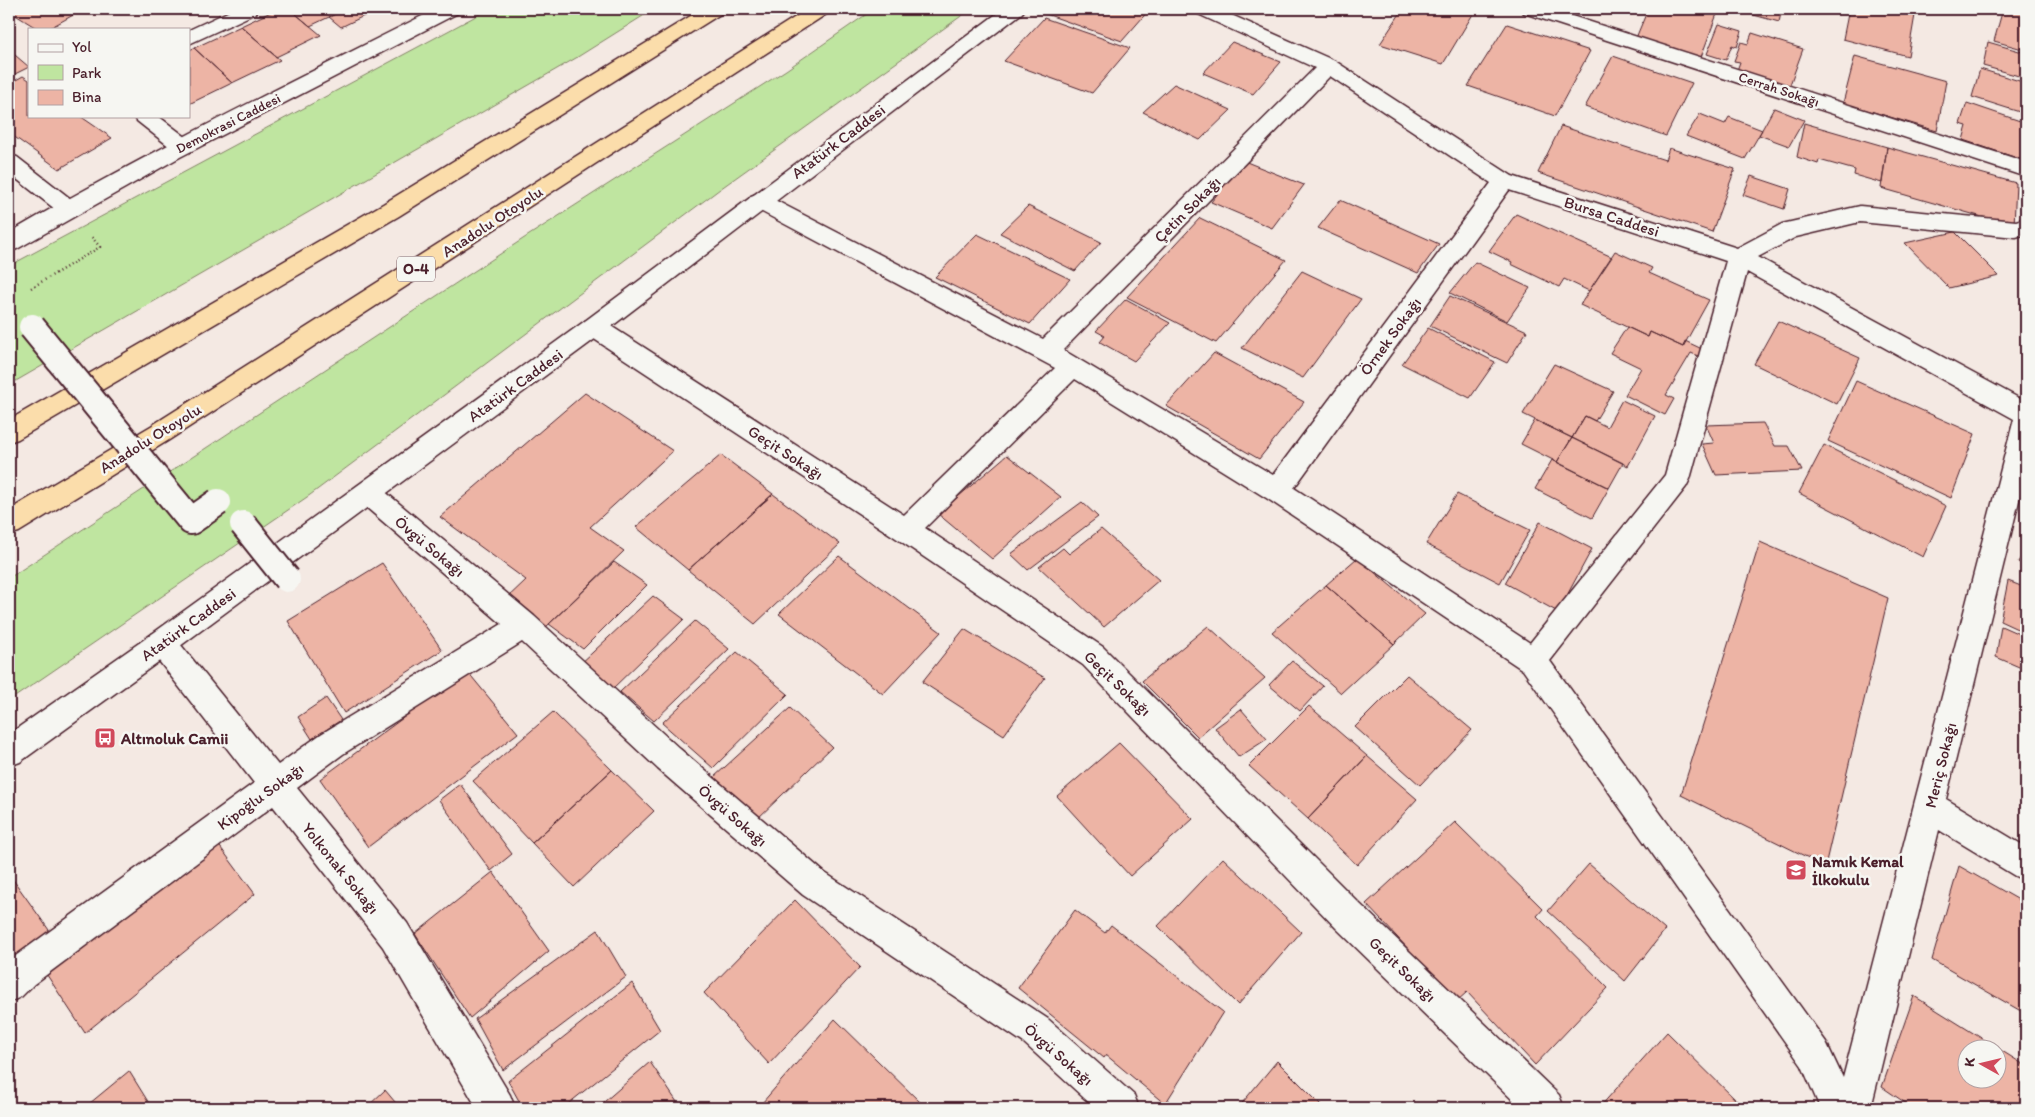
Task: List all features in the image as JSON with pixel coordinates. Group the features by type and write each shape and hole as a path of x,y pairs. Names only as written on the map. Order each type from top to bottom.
{"highway":[{"path":"9,432 391,210 715,9"},
{"name":"Anadolu Otoyolu","path":"9,524 176,423 821,9"}],"street":[{"path":"201,9 220,22"},
{"path":"190,37 249,9"},
{"name":"Demokrasi Caddesi","path":"9,243 68,208 184,146 451,9"},
{"name":"Atatürk Caddesi","path":"9,752 162,643 594,327 1015,9"},
{"name":"Bursa Caddesi","path":"1203,9 1328,66 1504,181 1739,258 2026,414"},
{"name":"Cerrah Sokağı","path":"1531,9 2026,170"},
{"name":"Çetin Sokağı","path":"1046,352 1328,66"},
{"path":"147,118 184,146"},
{"path":"9,162 68,208"},
{"name":"Örnek Sokağı","path":"1277,491 1504,181"},
{"path":"759,201 1073,366 1277,491 1533,661 1814,1054 1838,1108"},
{"path":"1533,661 1677,478 1739,258 1790,230 1860,214 2016,228 2026,226"},
{"path":"32,327 191,520 218,502"},
{"name":"Geçit Sokağı","path":"594,327 906,530 1093,656 1348,916 1546,1108"},
{"path":"906,530 1073,366"},
{"name":"Meriç Sokağı","path":"1853,1108 2026,421"},
{"name":"Övgü Sokağı","path":"368,493 524,625 669,759 814,884 1036,1031 1121,1108"},
{"path":"243,524 287,579"},
{"name":"Kipoğlu Sokağı","path":"9,985 22,972 273,785 332,744 524,625"},
{"name":"Yolkonak Sokağı","path":"162,643 273,785 395,935 497,1108"},
{"path":"1930,806 2026,865"}],"path":[{"path":"25,292 100,248"}],"green space":[{"path":"489,9 654,9 576,58 9,385 9,266"},
{"path":"874,9 971,9 720,189 310,495 9,701 9,578 526,237 786,70"}],"building":[{"path":"9,9 84,9 50,28 36,28 9,11"},
{"path":"277,9 290,9 321,35 276,57 241,26"},
{"path":"290,9 346,9 310,26"},
{"path":"346,9 362,9 368,14 341,27 329,17"},
{"path":"1051,9 1150,9 1122,41 1046,14"},
{"path":"1403,9 1476,9 1443,64 1380,44"},
{"path":"1552,9 1579,9 1575,16"},
{"path":"1648,9 1699,9 1717,14 1701,57 1636,38"},
{"path":"1732,9 1782,9 1779,22"},
{"path":"1849,9 1916,9 1908,56 1843,39"},
{"path":"2003,9 2026,12 2026,50 1994,41"},
{"path":"1044,18 1130,48 1092,93 1004,61"},
{"path":"1507,24 1590,51 1555,116 1468,86"},
{"path":"1719,24 1742,31 1737,47 1732,45 1726,60 1707,54"},
{"path":"241,26 280,60 232,83 194,48"},
{"path":"1752,33 1803,49 1788,90 1736,73 1740,62 1734,61 1741,42 1748,44"},
{"path":"1232,42 1281,62 1253,94 1203,73"},
{"path":"1988,42 2026,53 2026,78 1983,66"},
{"path":"194,48 232,83 190,104 190,50"},
{"path":"9,50 28,68 9,77"},
{"path":"1613,56 1692,83 1666,136 1585,107"},
{"path":"1855,56 1946,81 1937,131 1843,103"},
{"path":"1980,69 2026,83 2026,114 1972,97"},
{"path":"23,76 28,79 28,118 83,118 112,138 59,169 9,133 9,84"},
{"path":"1174,84 1231,110 1200,140 1143,112"},
{"path":"1967,103 2026,123 2026,149 2023,160 1963,140 1967,126 1960,124"},
{"path":"1774,108 1804,120 1789,146 1759,135"},
{"path":"1700,114 1725,124 1729,117 1762,130 1745,159 1686,136"},
{"path":"1804,123 1887,147 1882,183 1854,175 1855,170 1819,160 1818,164 1797,157"},
{"path":"1561,126 1665,160 1669,148 1735,169 1712,232 1538,173"},
{"path":"1887,147 2016,183 2014,226 1881,188"},
{"path":"1244,161 1304,185 1272,228 1211,202"},
{"path":"1751,176 1790,189 1784,209 1743,195"},
{"path":"1340,200 1439,244 1418,273 1318,228"},
{"path":"1028,206 1101,242 1075,271 1000,233"},
{"path":"1516,214 1612,257 1589,291 1564,279 1559,287 1489,251"},
{"path":"1200,218 1286,260 1216,343 1127,297"},
{"path":"1955,232 1999,276 1949,288 1905,243"},
{"path":"977,234 1070,279 1030,324 935,277"},
{"path":"1615,251 1652,268 1649,273 1709,300 1683,347 1650,332 1648,337 1580,305"},
{"path":"1475,262 1530,288 1507,321 1450,293"},
{"path":"1302,271 1361,299 1303,378 1242,348"},
{"path":"1450,296 1527,331 1507,363 1430,326"},
{"path":"1126,299 1170,323 1134,361 1100,342 1105,336 1096,331"},
{"path":"1778,321 1860,358 1837,404 1754,364"},
{"path":"1627,327 1648,337 1650,332 1683,347 1685,341 1702,349 1698,356 1691,353 1666,395 1674,399 1665,415 1625,395 1641,368 1610,353"},
{"path":"1428,328 1495,362 1470,398 1402,364"},
{"path":"1214,353 1304,402 1259,459 1166,406"},
{"path":"1554,364 1613,391 1595,421 1585,416 1572,438 1523,414"},
{"path":"1856,381 1975,434 1951,498 1828,441"},
{"path":"585,393 673,451 590,527 624,551 543,630 505,600 526,580 440,517"},
{"path":"1622,400 1655,416 1628,466 1572,438 1585,416 1607,427"},
{"path":"1535,420 1572,438 1557,462 1521,444"},
{"path":"1763,423 1775,446 1789,446 1802,471 1716,475 1702,444 1714,443 1706,425"},
{"path":"1572,438 1623,463 1609,488 1557,462"},
{"path":"1824,445 1946,506 1923,557 1799,493"},
{"path":"721,455 773,494 688,570 636,527"},
{"path":"1007,455 1061,497 992,559 938,514"},
{"path":"1552,460 1609,488 1592,518 1535,489"},
{"path":"773,494 840,544 755,624 688,570"},
{"path":"1457,494 1530,530 1500,583 1426,544"},
{"path":"1082,502 1098,517 1028,570 1011,554"},
{"path":"1540,522 1592,549 1558,612 1505,583"},
{"path":"1101,529 1159,580 1104,627 1039,567 1063,548 1069,554"},
{"path":"1760,542 1888,598 1825,866 1681,795"},
{"path":"2026,549 2026,567 2018,562"},
{"path":"839,556 941,632 883,694 779,614"},
{"path":"1357,558 1425,614 1394,644 1326,585"},
{"path":"614,562 647,585 583,649 549,624"},
{"path":"382,563 442,650 344,713 288,621"},
{"path":"2008,581 2026,588 2026,633 2000,621"},
{"path":"1326,585 1394,644 1341,693 1272,632"},
{"path":"653,596 684,619 609,692 578,666"},
{"path":"695,621 729,649 654,721 620,692"},
{"path":"1208,626 1265,678 1198,737 1142,681"},
{"path":"2001,626 2026,637 2026,670 1996,657"},
{"path":"964,629 1045,678 1004,735 922,682"},
{"path":"737,652 788,694 713,768 662,723"},
{"path":"1292,661 1323,686 1300,711 1269,685"},
{"path":"467,671 518,733 368,847 320,779"},
{"path":"1407,675 1472,730 1420,785 1355,727"},
{"path":"326,698 341,720 312,739 298,717"},
{"path":"1309,706 1367,756 1308,819 1249,766"},
{"path":"790,708 832,747 756,820 714,777"},
{"path":"1241,709 1267,739 1239,757 1215,728"},
{"path":"553,712 612,770 532,843 473,781"},
{"path":"1119,743 1193,819 1130,876 1057,796"},
{"path":"1367,756 1417,799 1357,865 1308,819"},
{"path":"612,770 654,811 574,887 532,843"},
{"path":"460,784 512,854 491,871 439,800"},
{"path":"1455,822 1543,909 1537,916 1608,988 1535,1065 1467,992 1457,1001 1366,904"},
{"path":"212,836 255,894 85,1033 43,969"},
{"path":"1223,858 1301,932 1238,1005 1158,926"},
{"path":"1589,864 1665,930 1625,981 1548,911"},
{"path":"1959,866 2026,904 2026,1014 1932,960"},
{"path":"493,872 549,951 470,1018 415,934"},
{"path":"9,874 54,937 9,973"},
{"path":"795,900 860,967 769,1064 704,993"},
{"path":"1075,910 1105,933 1111,925 1223,1012 1165,1104 1106,1055 1104,1058 1018,988"},
{"path":"598,930 626,977 503,1070 475,1019"},
{"path":"632,983 660,1030 563,1108 523,1108 508,1081"},
{"path":"1914,996 1984,1040 1958,1040 1958,1090 2008,1090 2008,1055 2026,1066 2026,1108 1913,1108 1882,1087"},
{"path":"835,1019 921,1103 917,1108 767,1108 762,1103"},
{"path":"1667,1032 1744,1108 1599,1108"},
{"path":"1277,1061 1324,1108 1238,1108"},
{"path":"650,1062 681,1108 597,1108"},
{"path":"129,1071 152,1108 84,1108"},
{"path":"385,1090 400,1108 366,1108"}],"place":[{"name":"Altınoluk Camii","path":"105,738"},
{"name":"Namık Kemal İlkokulu","path":"1796,870"}]}
